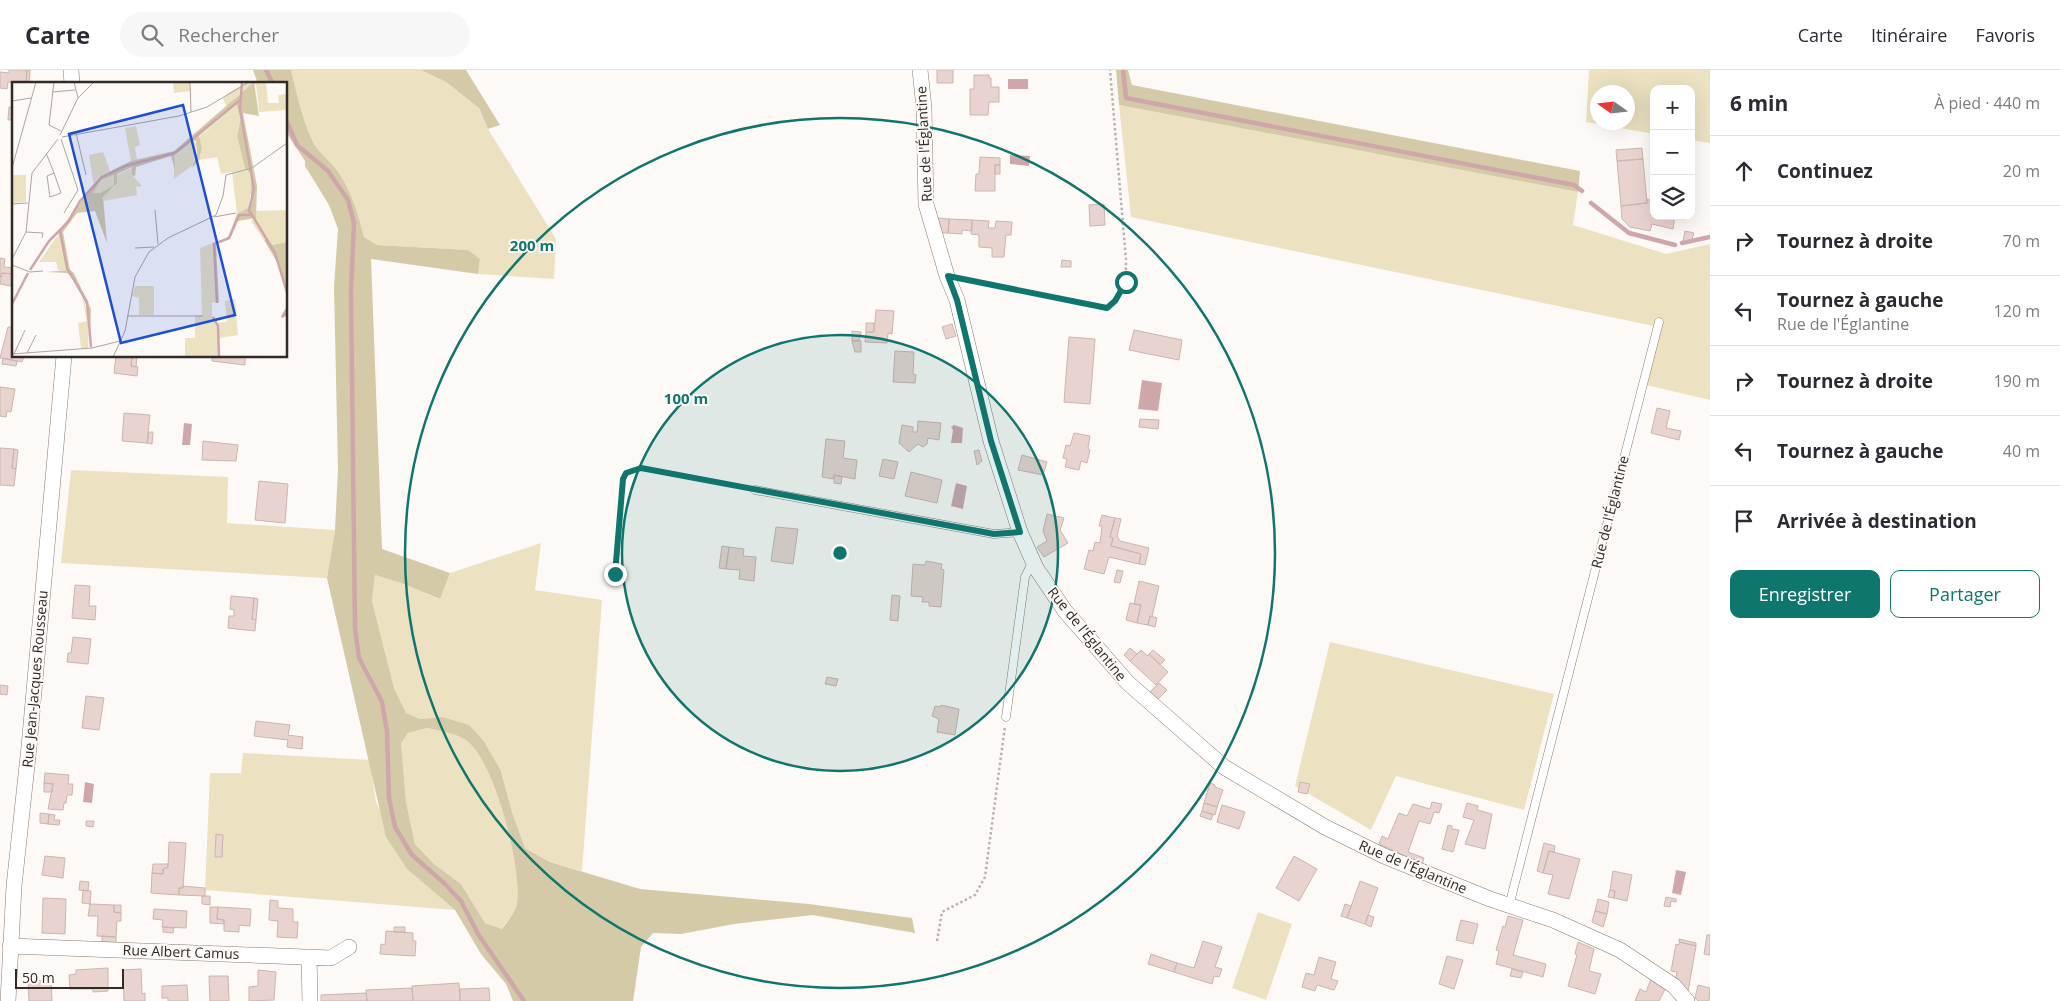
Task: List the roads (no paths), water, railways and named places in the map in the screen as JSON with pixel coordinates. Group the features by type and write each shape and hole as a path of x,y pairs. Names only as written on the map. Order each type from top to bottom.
{"street":[{"name":"Rue de l'Églantine","path":"920,70 924,108 926,204 957,300 991,441 1020,532 1033,562 1065,611 1128,684 1224,768 1325,827 1384,856 1509,906 1553,920 1620,950 1674,986 1687,1001"},
{"name":"Rue Jean-Jacques Rousseau","path":"8,1001 10,946 64,358"},
{"name":"Rue Albert Camus","path":"10,946 331,958 349,948"},
{"path":"309,957 310,1001"}],"lane":[{"name":"Rue de l'Églantine","path":"1509,906 1659,322"},
{"path":"755,490 994,534 1020,532"},
{"path":"1006,717 1025,577 1033,562"}],"waterway":[{"path":"266,70 272,82"},
{"path":"1123,70 1126,98 1574,185 1582,191"},
{"path":"288,125 297,145 328,171 348,200 354,223 351,291 355,629 359,658 382,702 387,732 389,798 395,827 412,855 461,901 478,934 524,1001"},
{"path":"1591,203 1629,233 1675,245"},
{"path":"1682,243 1710,237"}]}
